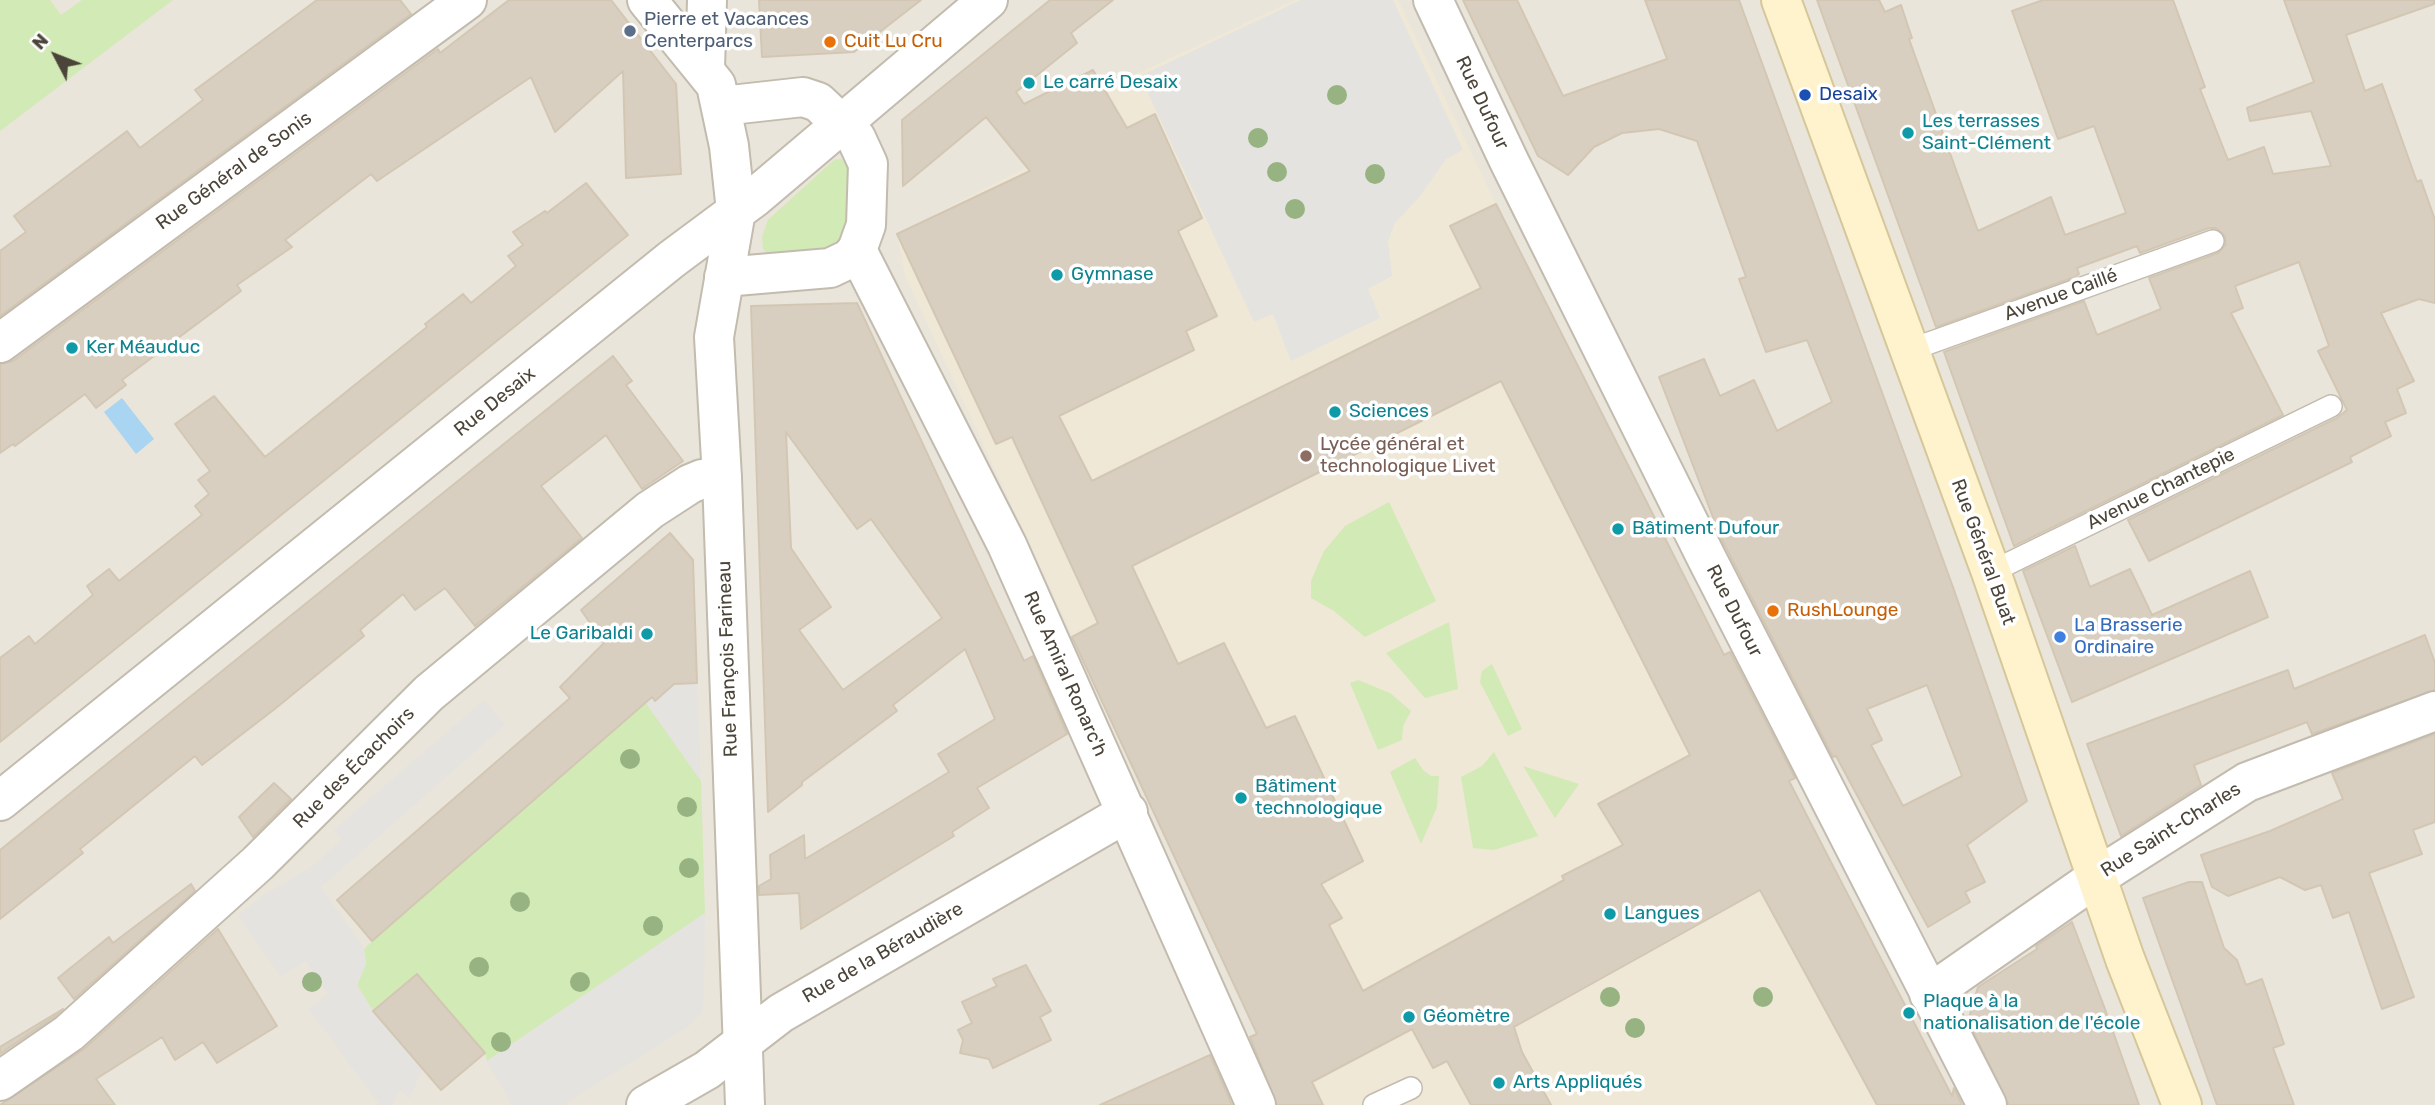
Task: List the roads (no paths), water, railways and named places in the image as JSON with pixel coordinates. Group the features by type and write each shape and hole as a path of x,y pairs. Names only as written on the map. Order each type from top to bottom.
{"main road":[{"name":"Rue Général Buat","path":"1782,0 1991,572 2097,877 2182,1105"}],"street":[{"name":"Rue Général de Sonis","path":"0,343 467,0"},
{"path":"705,69 707,0"},
{"name":"Rue Desaix","path":"0,801 672,259 736,211 988,0"},
{"name":"Rue Dufour","path":"1433,0 1509,162 1694,532 1987,1105"},
{"path":"658,15 705,69"},
{"name":"Rue François Farineau","path":"705,69 716,85 722,106 736,211 714,337 722,478 745,1105"},
{"path":"722,106 803,97 825,106 856,138 868,164 866,225 857,250 849,259 830,268 724,277"},
{"name":"Rue Amiral Ronarc'h","path":"857,250 1007,545 1256,1105"},
{"name":"Rue des Écachoirs","path":"0,1081 69,1033 258,863 448,678 650,510 702,479 722,478"},
{"name":"Rue Saint-Charles","path":"1929,993 2097,877 2246,782 2435,711"},
{"name":"Rue de la Béraudière","path":"646,1105 706,1070 781,1013 1128,812"}],"lane":[{"name":"Avenue Caillé","path":"1910,349 2213,241"},
{"name":"Avenue Chantepie","path":"1991,572 2331,406"},
{"path":"1374,1105 1411,1088"}],"water":[{"path":"122,398 154,439 136,454 104,412"}],"place":[{"name":"Pierre et Vacances Centerparcs","path":"630,31"},
{"name":"Cuit Lu Cru","path":"830,42"},
{"name":"Le carré Desaix","path":"1029,83"},
{"name":"Desaix","path":"1805,95"},
{"name":"Les terrasses Saint-Clément","path":"1908,133"},
{"name":"Gymnase","path":"1057,275"},
{"name":"Ker Méauduc","path":"72,348"},
{"name":"Sciences","path":"1335,412"},
{"name":"Lycée général et technologique Livet","path":"1306,456"},
{"name":"Bâtiment Dufour","path":"1618,529"},
{"name":"RushLounge","path":"1773,611"},
{"name":"Le Garibaldi","path":"647,634"},
{"name":"La Brasserie Ordinaire","path":"2060,637"},
{"name":"Bâtiment technologique","path":"1241,798"},
{"name":"Langues","path":"1610,914"},
{"name":"Plaque à la nationalisation de l'école","path":"1909,1013"},
{"name":"Géomètre","path":"1409,1017"},
{"name":"Arts Appliqués","path":"1499,1083"}]}
